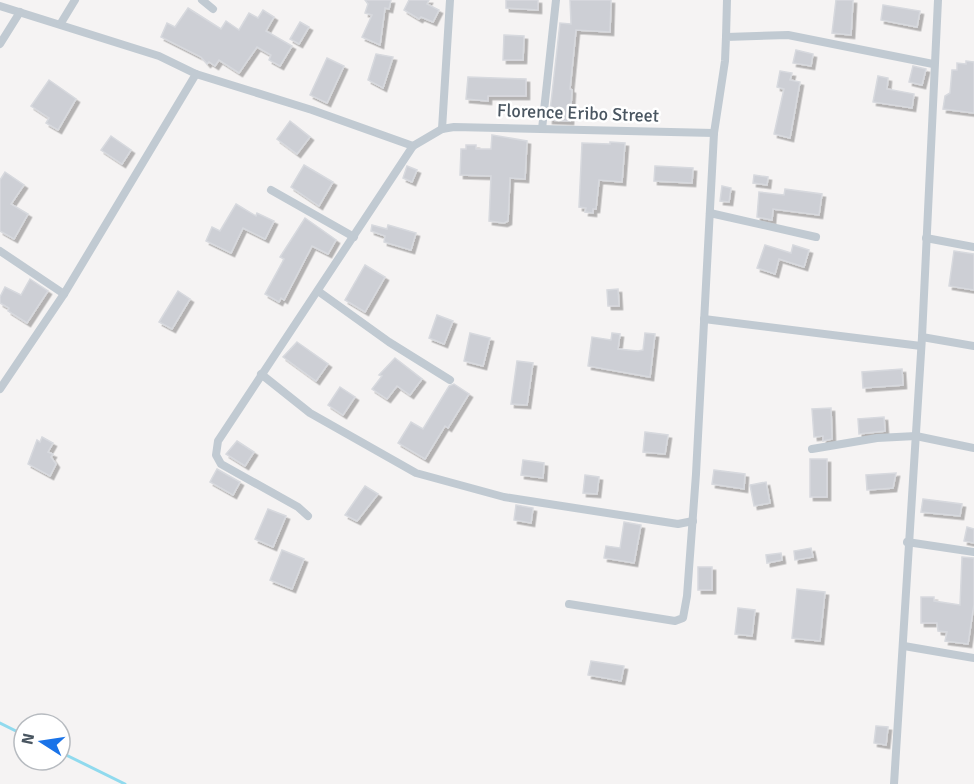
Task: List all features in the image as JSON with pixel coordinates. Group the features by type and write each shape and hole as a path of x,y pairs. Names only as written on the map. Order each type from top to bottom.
{"street":[{"path":"61,23 75,0"},
{"path":"202,0 213,9"},
{"path":"308,516 298,507 221,464 216,455 218,441 413,146 442,129 450,0"},
{"path":"542,129 556,0"},
{"path":"569,604 675,621 682,618 687,596 693,521 714,133 725,61 727,0"},
{"path":"894,784 904,646 907,542 916,436 938,0"},
{"path":"0,6 61,23 159,56 196,74 312,110 413,146"},
{"path":"0,44 20,12"},
{"path":"726,37 788,35 933,64"},
{"path":"0,389 64,294 196,74"},
{"name":"Florence Eribo Street","path":"442,129 454,127 714,133"},
{"path":"271,190 354,237"},
{"path":"710,213 816,237"},
{"path":"926,238 974,247"},
{"path":"0,250 64,294"},
{"path":"318,291 389,342 450,380"},
{"path":"704,319 974,346"},
{"path":"261,374 310,413 416,473 504,497 678,524 693,521"},
{"path":"812,449 877,438 916,436 974,448"},
{"path":"907,542 974,552"},
{"path":"904,646 974,658"}],"building":[{"path":"365,0 391,0 389,9 385,8 380,45 362,37 372,15 365,13 368,4"},
{"path":"409,0 429,0 427,4 439,10 433,22 421,17 419,19 404,10"},
{"path":"506,0 538,0 538,10 506,8"},
{"path":"570,0 611,0 610,32 576,30 570,89 572,90 570,121 549,120 560,23 571,24"},
{"path":"836,0 853,0 851,35 832,33"},
{"path":"883,5 920,11 917,27 881,20"},
{"path":"188,8 221,29 226,21 239,30 249,13 258,18 263,10 274,17 266,31 292,46 280,66 269,60 271,55 257,47 239,73 219,60 215,66 209,62 207,64 201,57 161,37 167,23 175,27"},
{"path":"300,22 309,27 299,44 290,39"},
{"path":"504,35 524,36 523,60 503,60"},
{"path":"796,50 813,54 811,66 793,63"},
{"path":"376,54 393,57 383,88 368,80"},
{"path":"327,58 344,66 327,103 310,95"},
{"path":"966,61 974,62 974,113 943,109 945,96 950,93 952,70 957,70 957,63 966,64"},
{"path":"913,66 926,69 922,85 909,82"},
{"path":"780,71 792,73 790,80 800,82 790,138 774,134 784,89 777,87"},
{"path":"878,76 888,78 887,89 914,94 912,108 873,102"},
{"path":"468,77 526,79 526,96 488,96 488,101 466,99"},
{"path":"49,80 76,99 58,130 46,123 49,118 31,106"},
{"path":"290,121 310,137 297,154 277,139"},
{"path":"492,135 527,141 525,179 510,178 508,221 504,223 489,221 491,176 460,175 461,149 466,149 466,145 476,145 476,149 491,149"},
{"path":"111,136 131,150 122,164 101,150"},
{"path":"610,142 625,143 622,182 599,180 596,209 593,209 593,213 585,212 586,208 579,207 582,143 610,144"},
{"path":"304,165 333,182 319,206 291,187"},
{"path":"407,166 417,170 412,182 403,178"},
{"path":"655,166 693,168 692,183 654,181"},
{"path":"5,172 24,185 11,204 28,214 14,239 0,231 0,180"},
{"path":"754,175 768,177 767,185 753,183"},
{"path":"722,186 731,188 729,202 720,201"},
{"path":"785,189 822,194 819,215 773,209 772,220 757,217 759,192 784,195"},
{"path":"236,204 256,216 257,213 274,221 265,239 243,228 231,253 206,241 212,227 220,231"},
{"path":"305,218 336,240 328,254 312,246 284,300 281,298 279,302 265,294 284,259 280,257"},
{"path":"372,225 387,229 388,225 416,233 411,250 384,242 385,236 371,231"},
{"path":"765,245 791,253 793,245 809,250 804,267 779,259 775,274 757,268"},
{"path":"954,251 974,254 974,290 949,286"},
{"path":"365,265 385,277 365,312 345,300"},
{"path":"30,279 48,291 27,323 8,311 9,308 0,303 0,297 5,287 21,295"},
{"path":"618,289 619,306 608,306 607,290"},
{"path":"178,291 190,299 172,329 159,322"},
{"path":"437,315 453,321 444,344 429,338"},
{"path":"470,333 490,338 483,366 464,361"},
{"path":"612,333 620,334 618,349 638,351 643,350 645,333 655,334 650,377 588,366 592,337 611,340"},
{"path":"297,342 328,364 316,381 283,357"},
{"path":"395,358 422,379 410,395 397,386 387,399 372,389 382,376 379,375"},
{"path":"517,361 533,363 527,405 511,404"},
{"path":"902,369 903,385 863,388 862,372"},
{"path":"454,384 469,394 448,428 445,426 425,459 398,443 411,422 423,429 449,386"},
{"path":"340,387 355,397 343,415 328,405"},
{"path":"831,408 832,439 823,441 823,436 814,437 812,409"},
{"path":"884,417 885,431 859,434 858,419"},
{"path":"645,432 668,435 665,454 643,452"},
{"path":"42,437 53,443 48,452 53,454 51,457 56,464 50,476 28,464 37,440 40,442"},
{"path":"237,441 254,452 245,466 226,454"},
{"path":"810,459 827,459 827,497 810,497"},
{"path":"523,460 544,463 543,478 521,475"},
{"path":"217,469 240,482 233,495 210,482"},
{"path":"714,470 745,474 744,489 712,484"},
{"path":"896,473 893,488 867,490 866,475"},
{"path":"585,475 599,477 597,494 583,493"},
{"path":"766,482 770,503 754,506 750,485"},
{"path":"365,486 378,494 357,521 345,515"},
{"path":"923,499 962,504 960,516 921,512"},
{"path":"516,505 533,508 531,523 514,520"},
{"path":"268,509 286,516 273,547 255,539"},
{"path":"624,522 641,525 634,563 604,558 606,546 620,548"},
{"path":"967,527 974,529 974,543 964,541"},
{"path":"811,548 813,557 795,560 794,551"},
{"path":"282,550 304,559 292,589 270,580"},
{"path":"781,553 782,560 767,563 766,555"},
{"path":"962,557 974,558 974,604 968,644 945,641 947,632 938,631 937,623 921,623 921,597 934,597 934,601 960,605"},
{"path":"698,567 712,567 712,590 698,590"},
{"path":"797,589 825,592 820,641 792,638"},
{"path":"738,608 755,610 752,636 735,634"},
{"path":"591,661 624,666 621,681 588,675"},
{"path":"876,726 888,727 886,745 874,743"}],"waterway":[{"path":"0,723 12,729"},
{"path":"72,758 125,784"}]}
